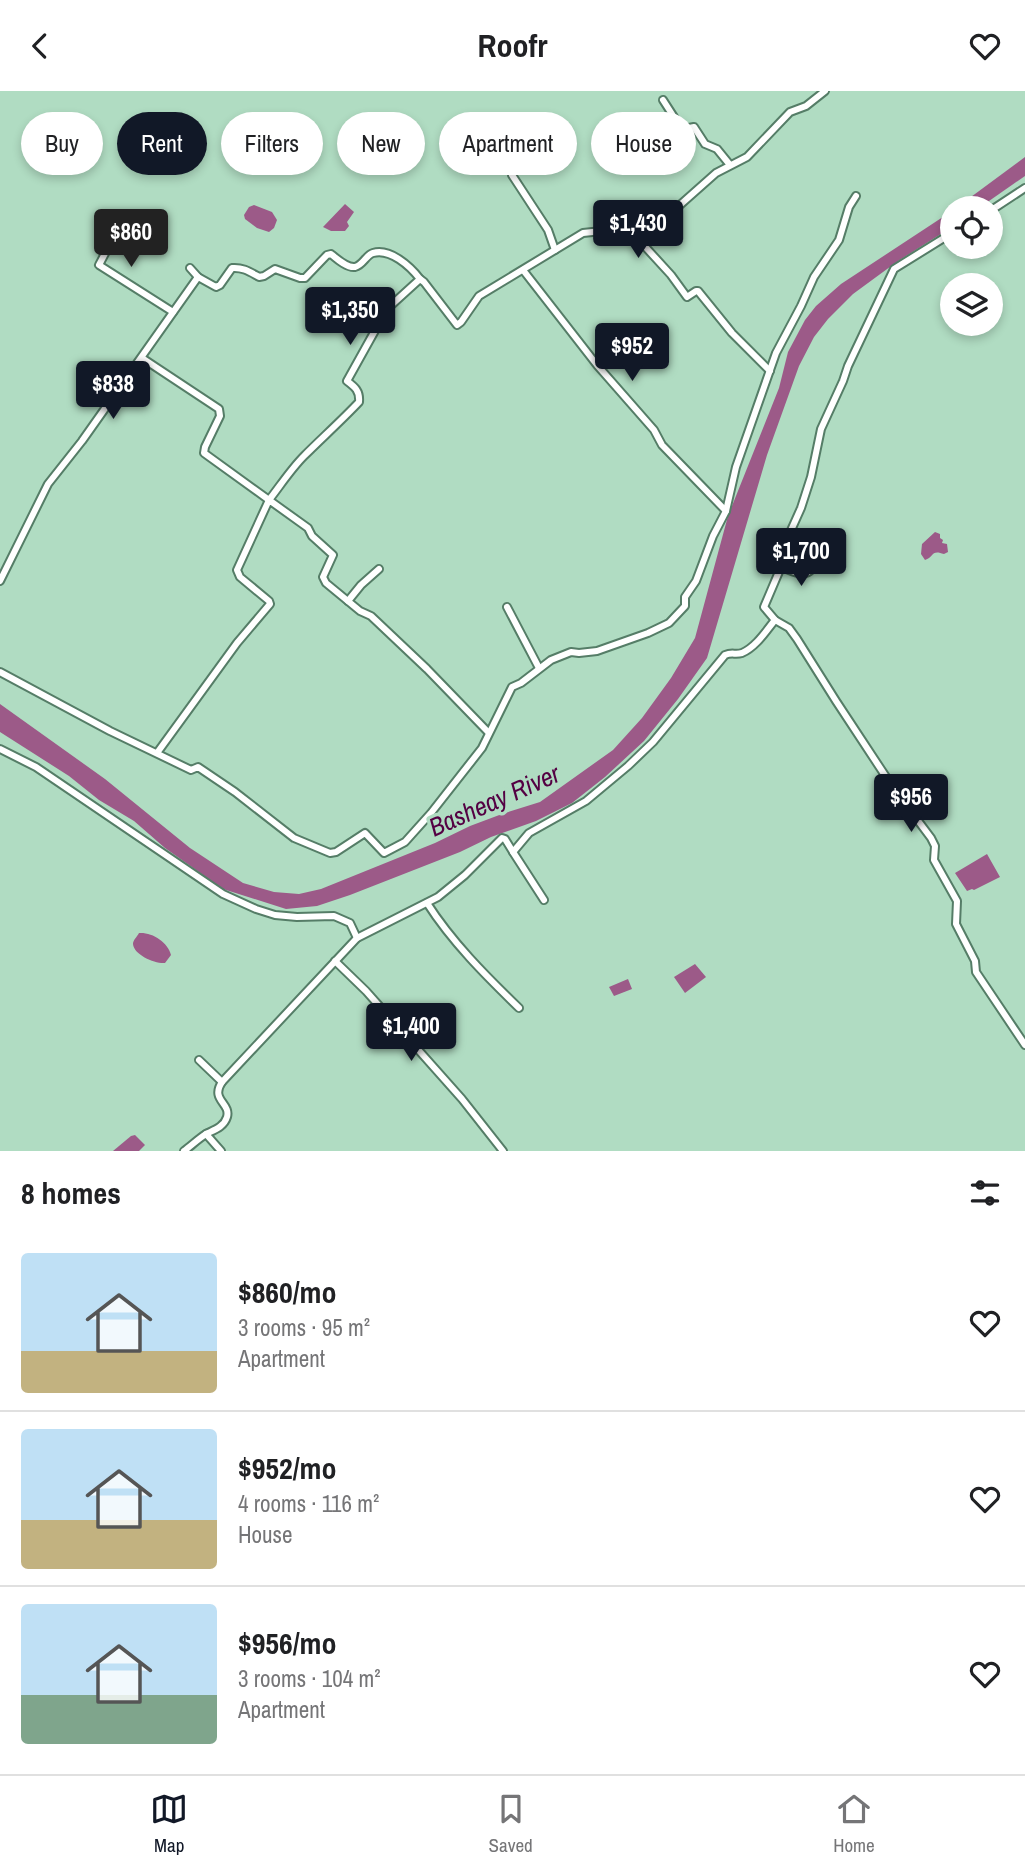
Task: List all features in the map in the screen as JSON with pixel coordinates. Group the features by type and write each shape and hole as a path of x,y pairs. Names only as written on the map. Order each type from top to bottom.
{"street":[{"path":"639,240 716,173 747,157 790,112 811,103 825,91"},
{"path":"663,100 682,129 694,127 705,144 717,149 730,165"},
{"path":"512,175 548,230 555,250"},
{"path":"1003,202 1025,188"},
{"path":"0,672 110,731 191,770 198,767 294,838 330,853 336,852 365,833 384,853 405,842 482,748 512,687 551,660 571,652 597,651 648,633 669,623 685,606 685,597 696,581 713,535 726,511 736,467 776,353 802,306 814,277 839,240 849,207 856,196"},
{"path":"124,217 99,265 173,312"},
{"path":"190,268 198,277 216,287 232,268 243,268 259,277 275,269 305,278 327,255 331,254 355,267 371,253 383,252 413,269 457,325 480,296 583,233 602,231 639,240 687,297 698,291 732,333 770,371"},
{"path":"940,240 894,269 821,429 811,477 784,546 781,567 764,607 775,620 789,628 797,639 892,786 931,838 935,846 933,860 957,901 956,924 975,961 976,972 1025,1045"},
{"path":"523,270 590,356 654,430 662,445 726,511"},
{"path":"0,581 48,484 82,441 198,277"},
{"path":"157,753 237,643 270,604 240,577 237,570 269,500 303,457 359,401 360,394 347,381 387,309 419,279"},
{"path":"142,358 219,409 220,417 204,453 308,528 312,536 333,555 323,579 360,611 375,620 488,732"},
{"path":"781,567 804,575 812,569"},
{"path":"348,601 379,569"},
{"path":"507,607 539,668"},
{"path":"513,852 529,833 586,801 628,766 653,742 725,655 731,652 741,653 752,647 775,620"},
{"path":"0,749 36,767 223,894 275,915 334,916 350,923 357,939"},
{"path":"184,1151 206,1134 216,1130 227,1118 228,1113 217,1094 222,1082 357,939 438,897 465,875 502,838 544,900"},
{"path":"427,903 442,926 481,971 519,1009"},
{"path":"335,961 366,991 462,1099 503,1151"},
{"path":"199,1060 222,1082"},
{"path":"206,1134 221,1151"}],"shaded area":[{"path":"1025,157 1025,176 996,196 972,196"},
{"path":"345,204 354,212 345,231 331,231 323,227"},
{"path":"254,205 272,212 277,220 269,232 257,228 245,219 244,215 249,207"},
{"path":"940,219 940,235 853,294 814,337 799,366 767,455 707,658 644,741 572,803 536,821 350,895 317,906 286,909 223,889 165,848 134,821 0,732 0,704 105,779 190,848 243,883 274,892 299,894 321,889 470,826 540,802 613,750 642,718 695,638 728,516 779,388 788,352 805,320 816,306 841,284"},
{"path":"935,532 940,534 942,543 947,544 948,552 935,553 925,560 921,554 922,544"},
{"path":"987,854 1000,877 967,891 955,873"},
{"path":"139,933 154,936 167,946 171,955 165,963 151,960 137,952 133,944"},
{"path":"695,964 706,977 685,993 674,977"},
{"path":"628,979 632,989 614,996 609,987"},
{"path":"135,1135 145,1145 139,1151 113,1151 131,1136"}],"water label":[{"name":"Basheay River","path":"494,800"}]}
